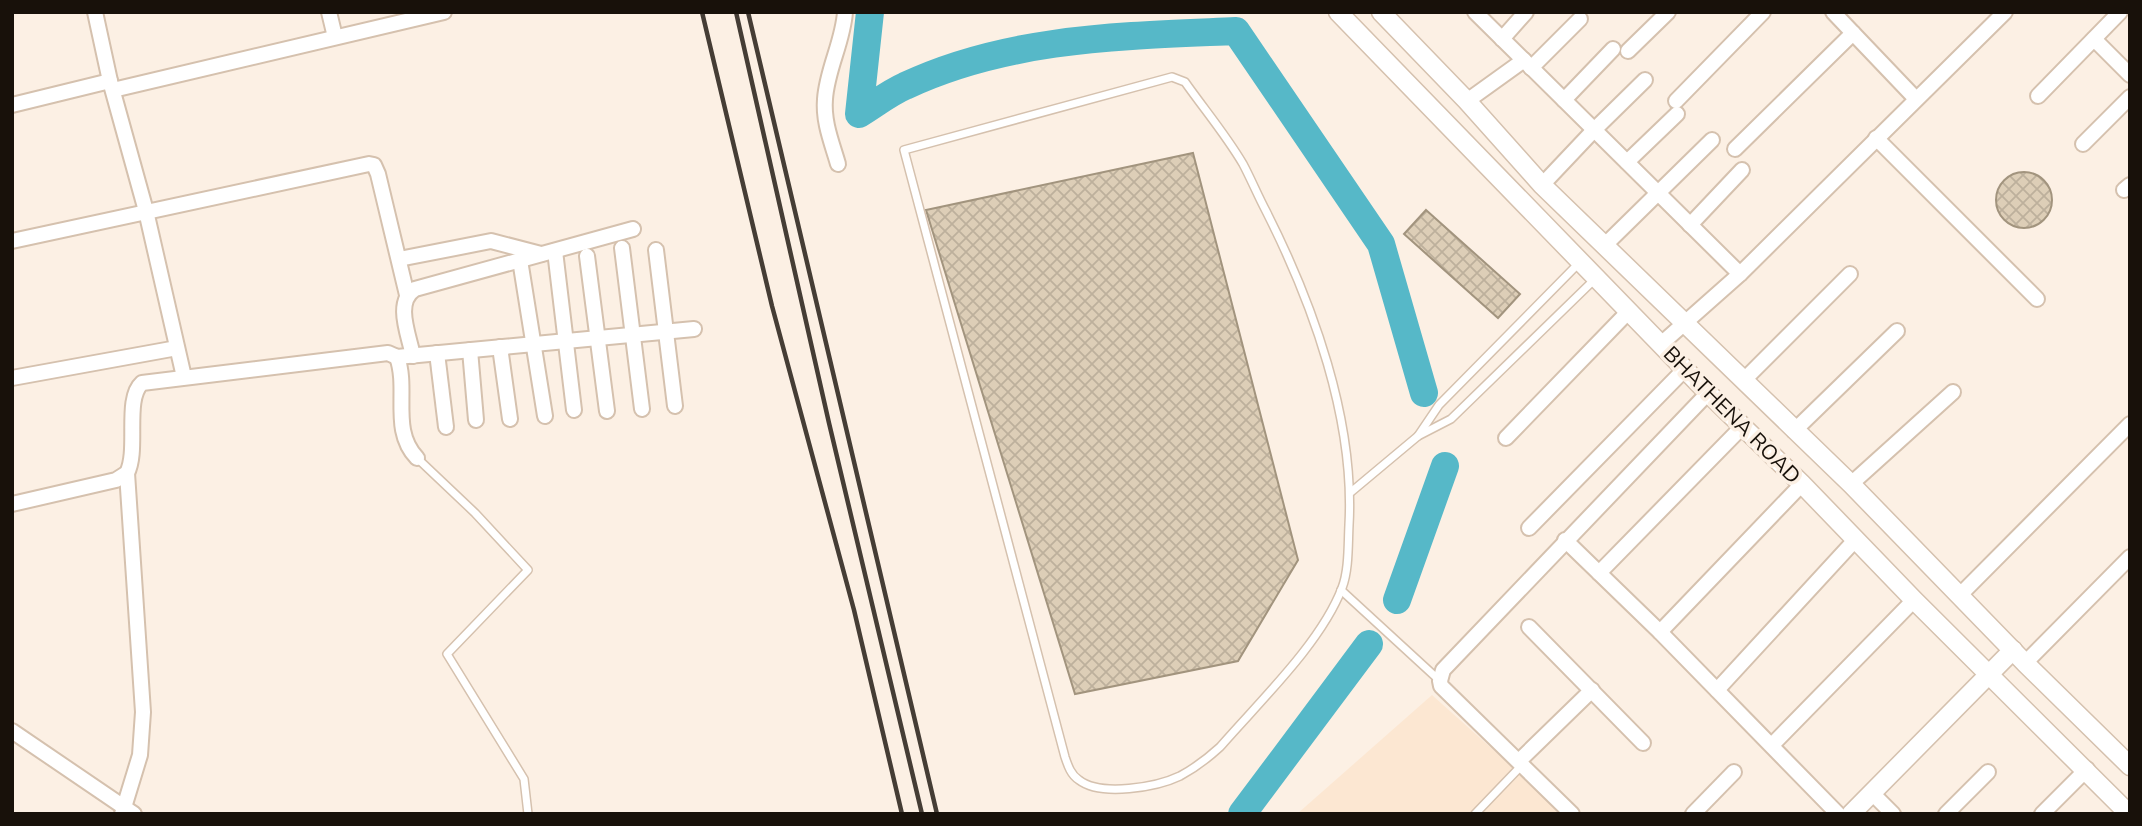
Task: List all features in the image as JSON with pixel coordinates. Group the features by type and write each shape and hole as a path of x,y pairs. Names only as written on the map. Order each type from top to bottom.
{"street":[{"path":"95,12 146,211 184,377"},
{"path":"329,12 335,37"},
{"path":"12,105 444,12"},
{"path":"838,164 825,122 825,97 845,12"},
{"name":"BHATHENA ROAD","path":"1338,12 1708,393 1802,484 2129,814"},
{"name":"BHATHENA ROAD","path":"1381,12 1467,101 1542,185 1851,484 2130,766"},
{"path":"1475,12 1740,274"},
{"path":"1502,39 1526,12"},
{"path":"1628,51 1668,12"},
{"path":"1627,162 1763,12"},
{"path":"1833,12 1916,99"},
{"path":"1661,344 1740,274 2005,12"},
{"path":"2038,96 2120,12"},
{"path":"1467,101 1527,64 1580,19"},
{"path":"1735,149 1853,33"},
{"path":"2094,39 2130,75"},
{"path":"1564,100 1613,49"},
{"path":"1542,185 1646,80"},
{"path":"2083,144 2130,97"},
{"path":"1876,138 2037,299"},
{"path":"1605,245 1712,140"},
{"path":"12,242 369,164 374,166 378,174 399,259 407,295 404,307 413,356"},
{"path":"1690,225 1742,170"},
{"path":"407,295 415,289 632,229"},
{"path":"399,259 491,241 549,253"},
{"path":"622,248 642,409"},
{"path":"656,250 676,406"},
{"path":"549,253 566,341 574,410"},
{"path":"587,257 607,411"},
{"path":"520,260 545,416"},
{"path":"1744,380 1850,274"},
{"path":"1506,438 1629,311"},
{"path":"12,731 127,811 140,755 143,719 127,473 131,459 135,394 138,387 148,382 184,377 388,354 397,357 438,354 694,329"},
{"path":"1794,431 1897,331"},
{"path":"12,378 177,348"},
{"path":"500,348 510,419"},
{"path":"470,350 476,420"},
{"path":"438,354 446,427"},
{"path":"397,357 403,436 409,450 417,458"},
{"path":"1529,528 1685,369"},
{"path":"1851,484 1953,392"},
{"path":"1572,814 1441,686 1443,670 1708,393"},
{"path":"1959,595 2130,424"},
{"path":"1599,573 1742,427"},
{"path":"12,504 116,480 127,473"},
{"path":"1660,632 1802,484"},
{"path":"1717,690 1856,539"},
{"path":"1565,540 1660,632 1839,814"},
{"path":"1851,814 1990,674 2019,656 2130,557"},
{"path":"1772,745 1914,600"},
{"path":"1529,627 1643,743"},
{"path":"1521,762 1592,690"},
{"path":"2042,814 2087,769"},
{"path":"1693,814 1734,772"},
{"path":"1946,814 1988,772"},
{"path":"1872,793 1893,814"}],"lane":[{"path":"1172,77 1185,82 1242,164 1279,236 1310,309 1327,362 1351,492 1347,558 1341,590 1333,610 1315,637 1220,747 1204,761 1168,780 1132,788 1098,787 1077,779 1065,757 904,150 1154,80 1172,77"},
{"path":"1418,436 1439,405 1581,261"},
{"path":"1351,492 1418,436 1451,419 1596,277"},
{"path":"417,458 475,513 528,570 447,654 524,779 528,814"},
{"path":"1341,590 1440,681"},
{"path":"1475,814 1521,762"}],"shaded area":[{"path":"1432,695 1565,814 1297,814"}],"building":[{"path":"1193,153 1298,560 1238,661 1075,694 926,210"},
{"path":"2019,172 2029,172 2044,180 2050,189 2050,211 2044,220 2029,228 2019,228 2001,216 1996,205 1996,195 2008,177"},
{"path":"1426,210 1520,294 1498,318 1404,234"}],"waterway":[{"path":"870,12 859,114 899,89 944,70 985,57 1068,42 1236,31 1381,244 1424,393"},
{"path":"1397,600 1445,466"},
{"path":"1242,814 1369,644"}],"railway":[{"path":"702,12 772,306 854,610 902,814"},
{"path":"736,12 829,423 922,814"},
{"path":"748,12 937,814"}]}
